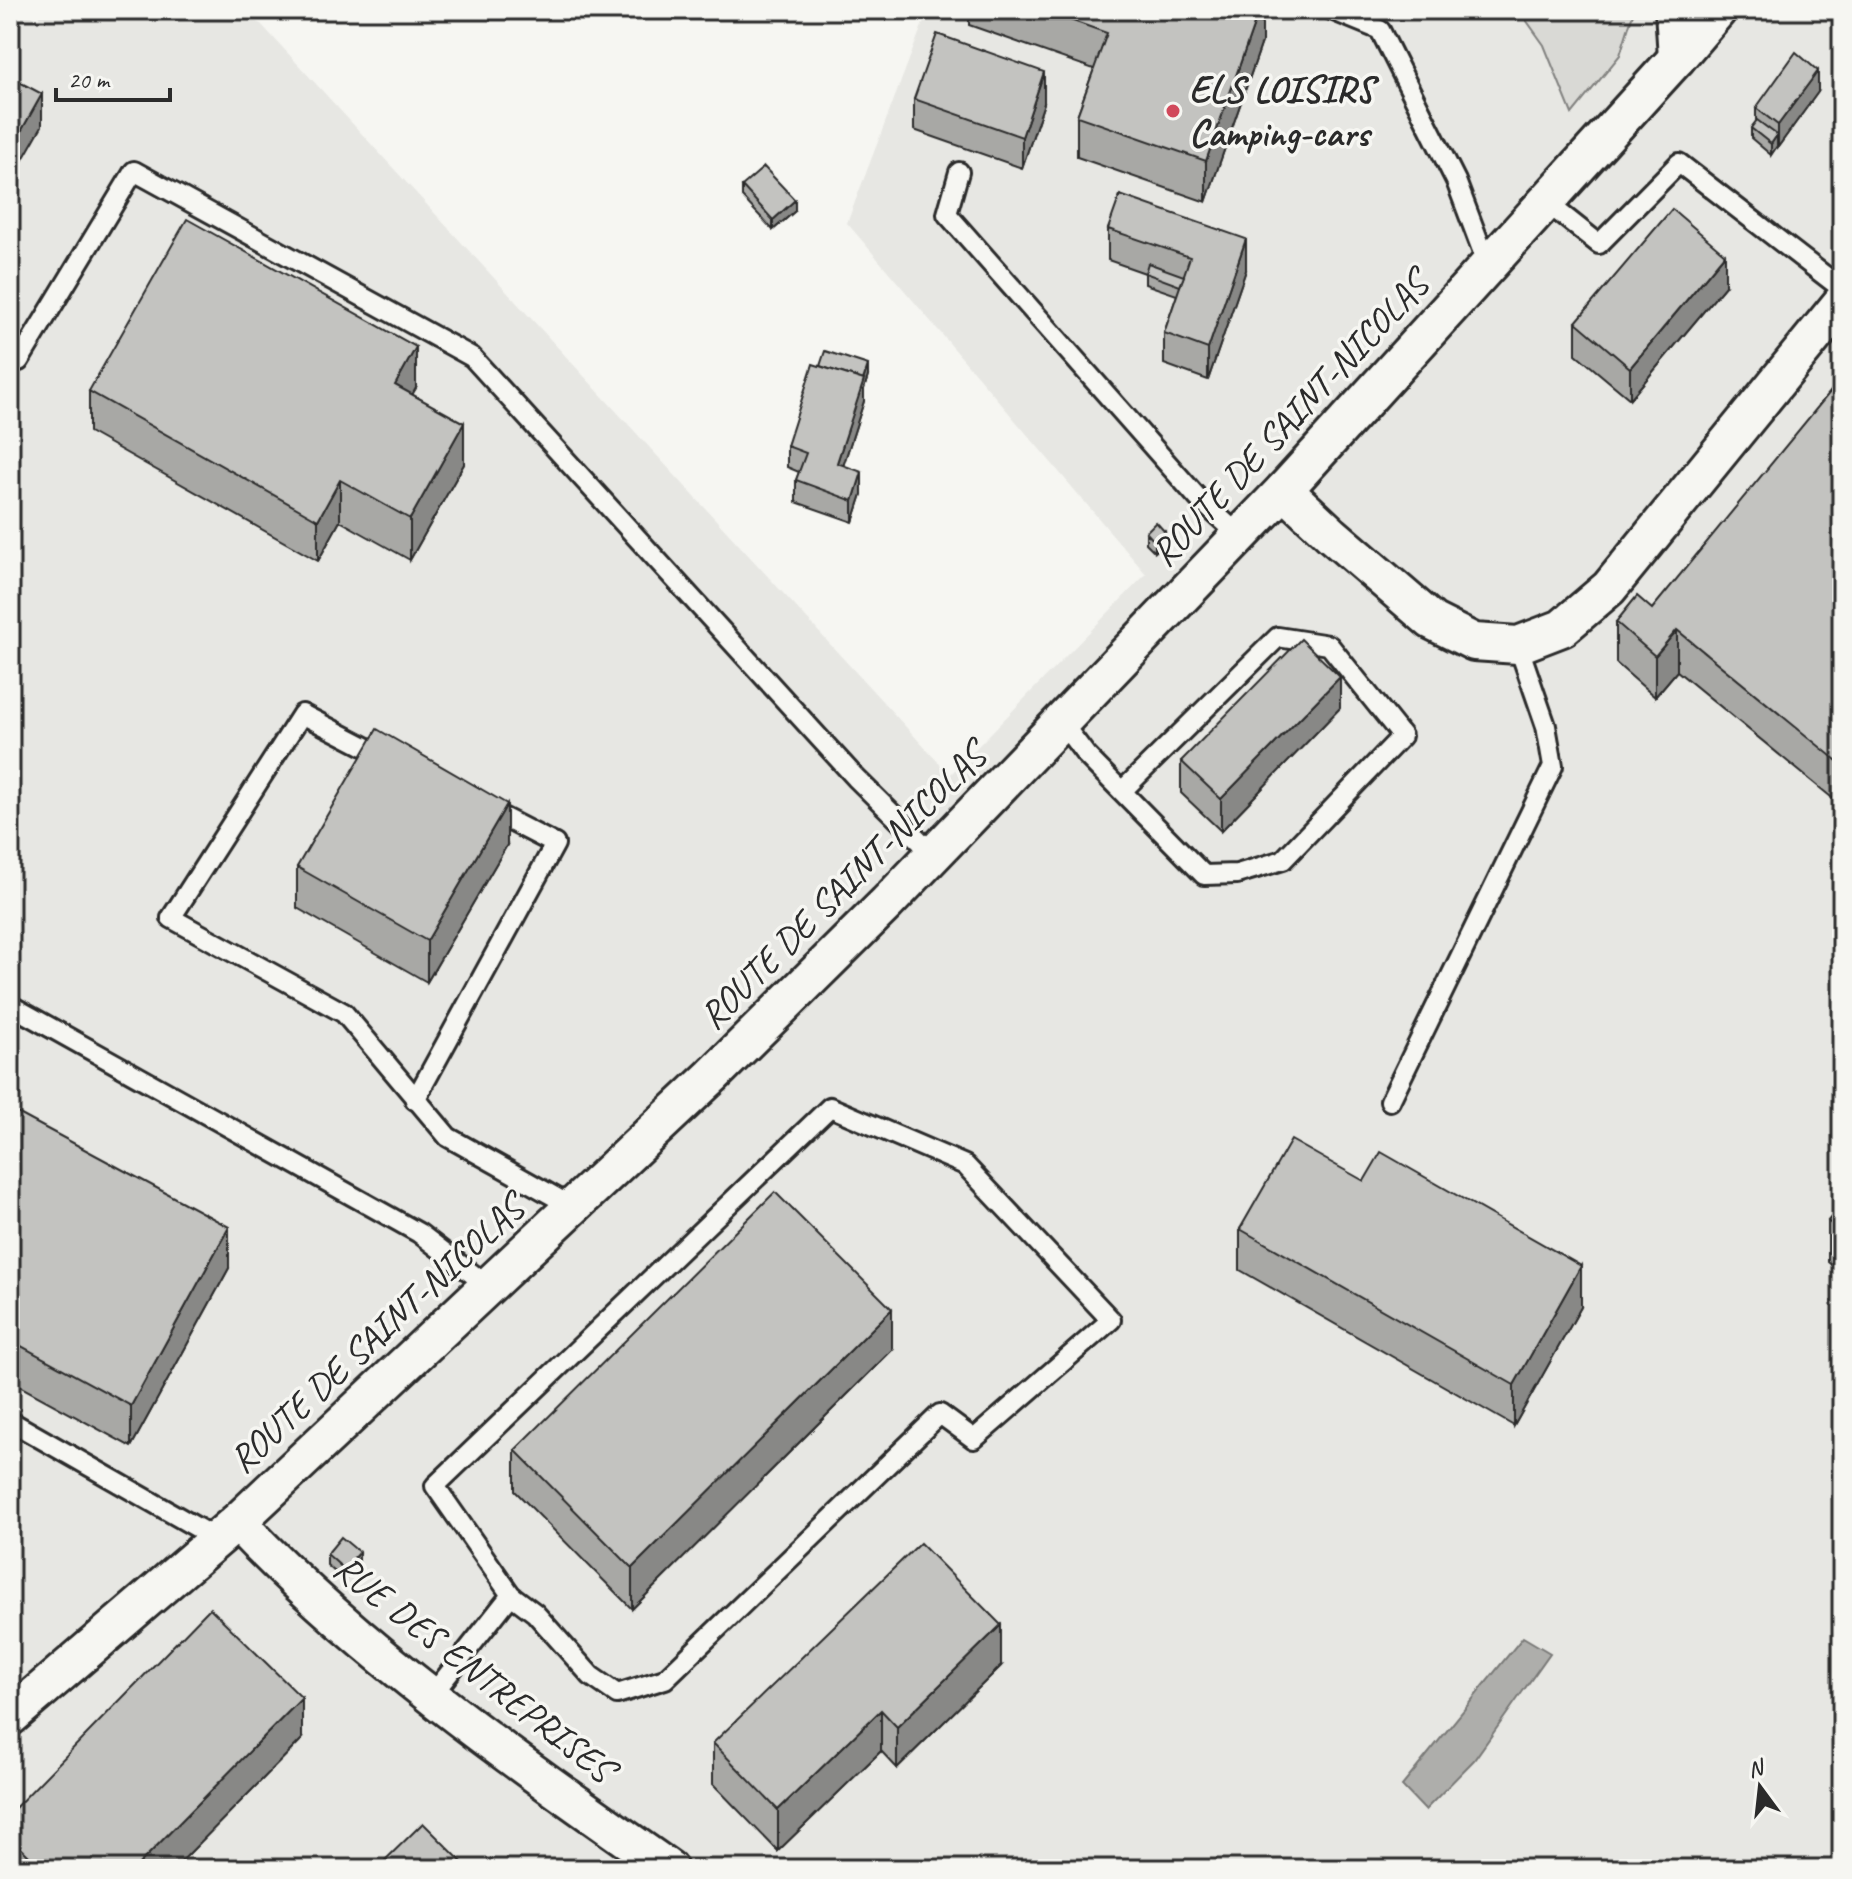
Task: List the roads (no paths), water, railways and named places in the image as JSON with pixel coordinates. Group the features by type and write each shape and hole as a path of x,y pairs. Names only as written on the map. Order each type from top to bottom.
{"street":[{"path":"1674,10 1677,58"},
{"name":"ROUTE DE SAINT-NICOLAS","path":"10,1717 227,1531 712,1076 934,855 1284,490 1718,10"},
{"path":"1284,490 1432,621 1474,642 1518,645 1562,628 1609,588 1842,302"},
{"name":"RUE DES ENTREPRISES","path":"227,1531 508,1756 669,1869"}],"lane":[{"path":"1331,10 1380,30 1456,181 1488,266"},
{"path":"1546,202 1599,244 1679,163 1842,289"},
{"path":"19,361 134,171 472,357 856,778 934,855"},
{"path":"959,172 947,214 1198,498 1240,536"},
{"path":"1062,723 1086,755 1204,875 1237,874 1283,860 1402,736 1329,645 1278,637 1122,791"},
{"path":"1390,1101 1553,766 1546,726 1518,645"},
{"path":"400,765 302,714 171,918 344,1013 448,1137 573,1207"},
{"path":"415,1100 555,844 471,801"},
{"path":"10,1005 419,1233 488,1286"},
{"path":"830,1107 965,1165 1111,1320 974,1439 940,1414 665,1679 617,1694 591,1676 535,1613 511,1595 435,1486 830,1107"},
{"path":"10,1421 227,1531"},
{"path":"432,1695 511,1595"}],"place":[{"name":"ELS LOISIRS Camping-cars","path":"1173,111"}]}
